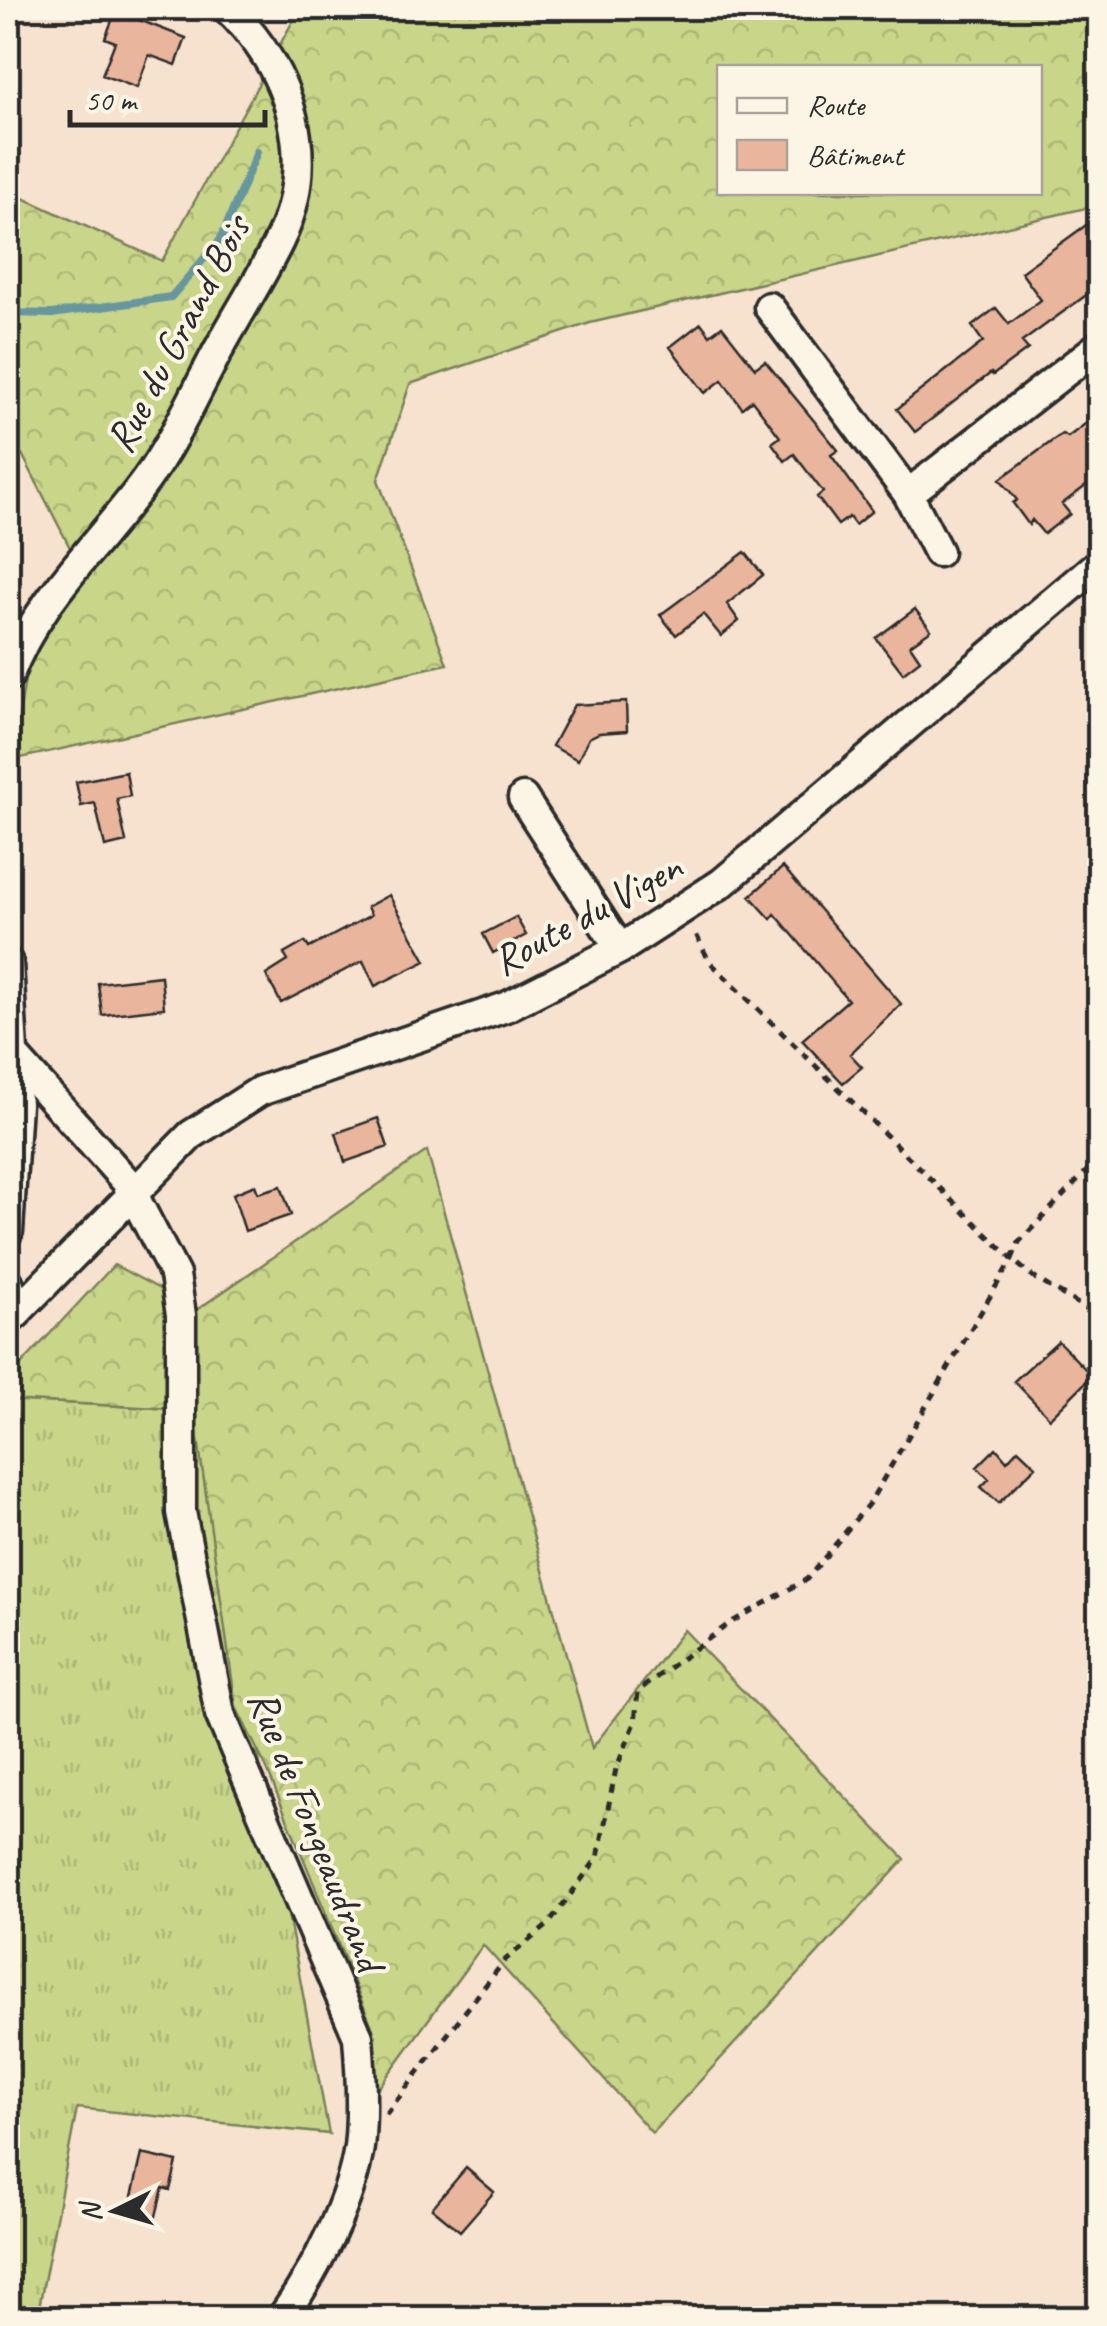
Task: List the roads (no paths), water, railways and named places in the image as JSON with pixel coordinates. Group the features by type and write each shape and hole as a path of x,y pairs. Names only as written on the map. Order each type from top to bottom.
{"street":[{"name":"Rue du Grand Bois","path":"8,677 39,611 148,478 280,238 299,151 291,109 274,63 250,30 227,8"},
{"path":"768,307 908,494 938,552"},
{"path":"908,494 1097,354"},
{"name":"Route du Vigen","path":"12,1317 191,1134 260,1091 506,1007 620,949 683,910 722,883 1100,562"},
{"path":"523,798 620,949"},
{"path":"8,963 15,1057 8,1231"},
{"path":"15,1057 133,1192"},
{"name":"Rue de Fongeaudrand","path":"133,1192 174,1274 179,1301 180,1512 220,1714 358,2037 362,2092 358,2150 326,2240 282,2318"},
{"path":"8,1282 12,1317"}],"waterway":[{"path":"8,313 52,314 171,297 221,239 257,152"}]}
